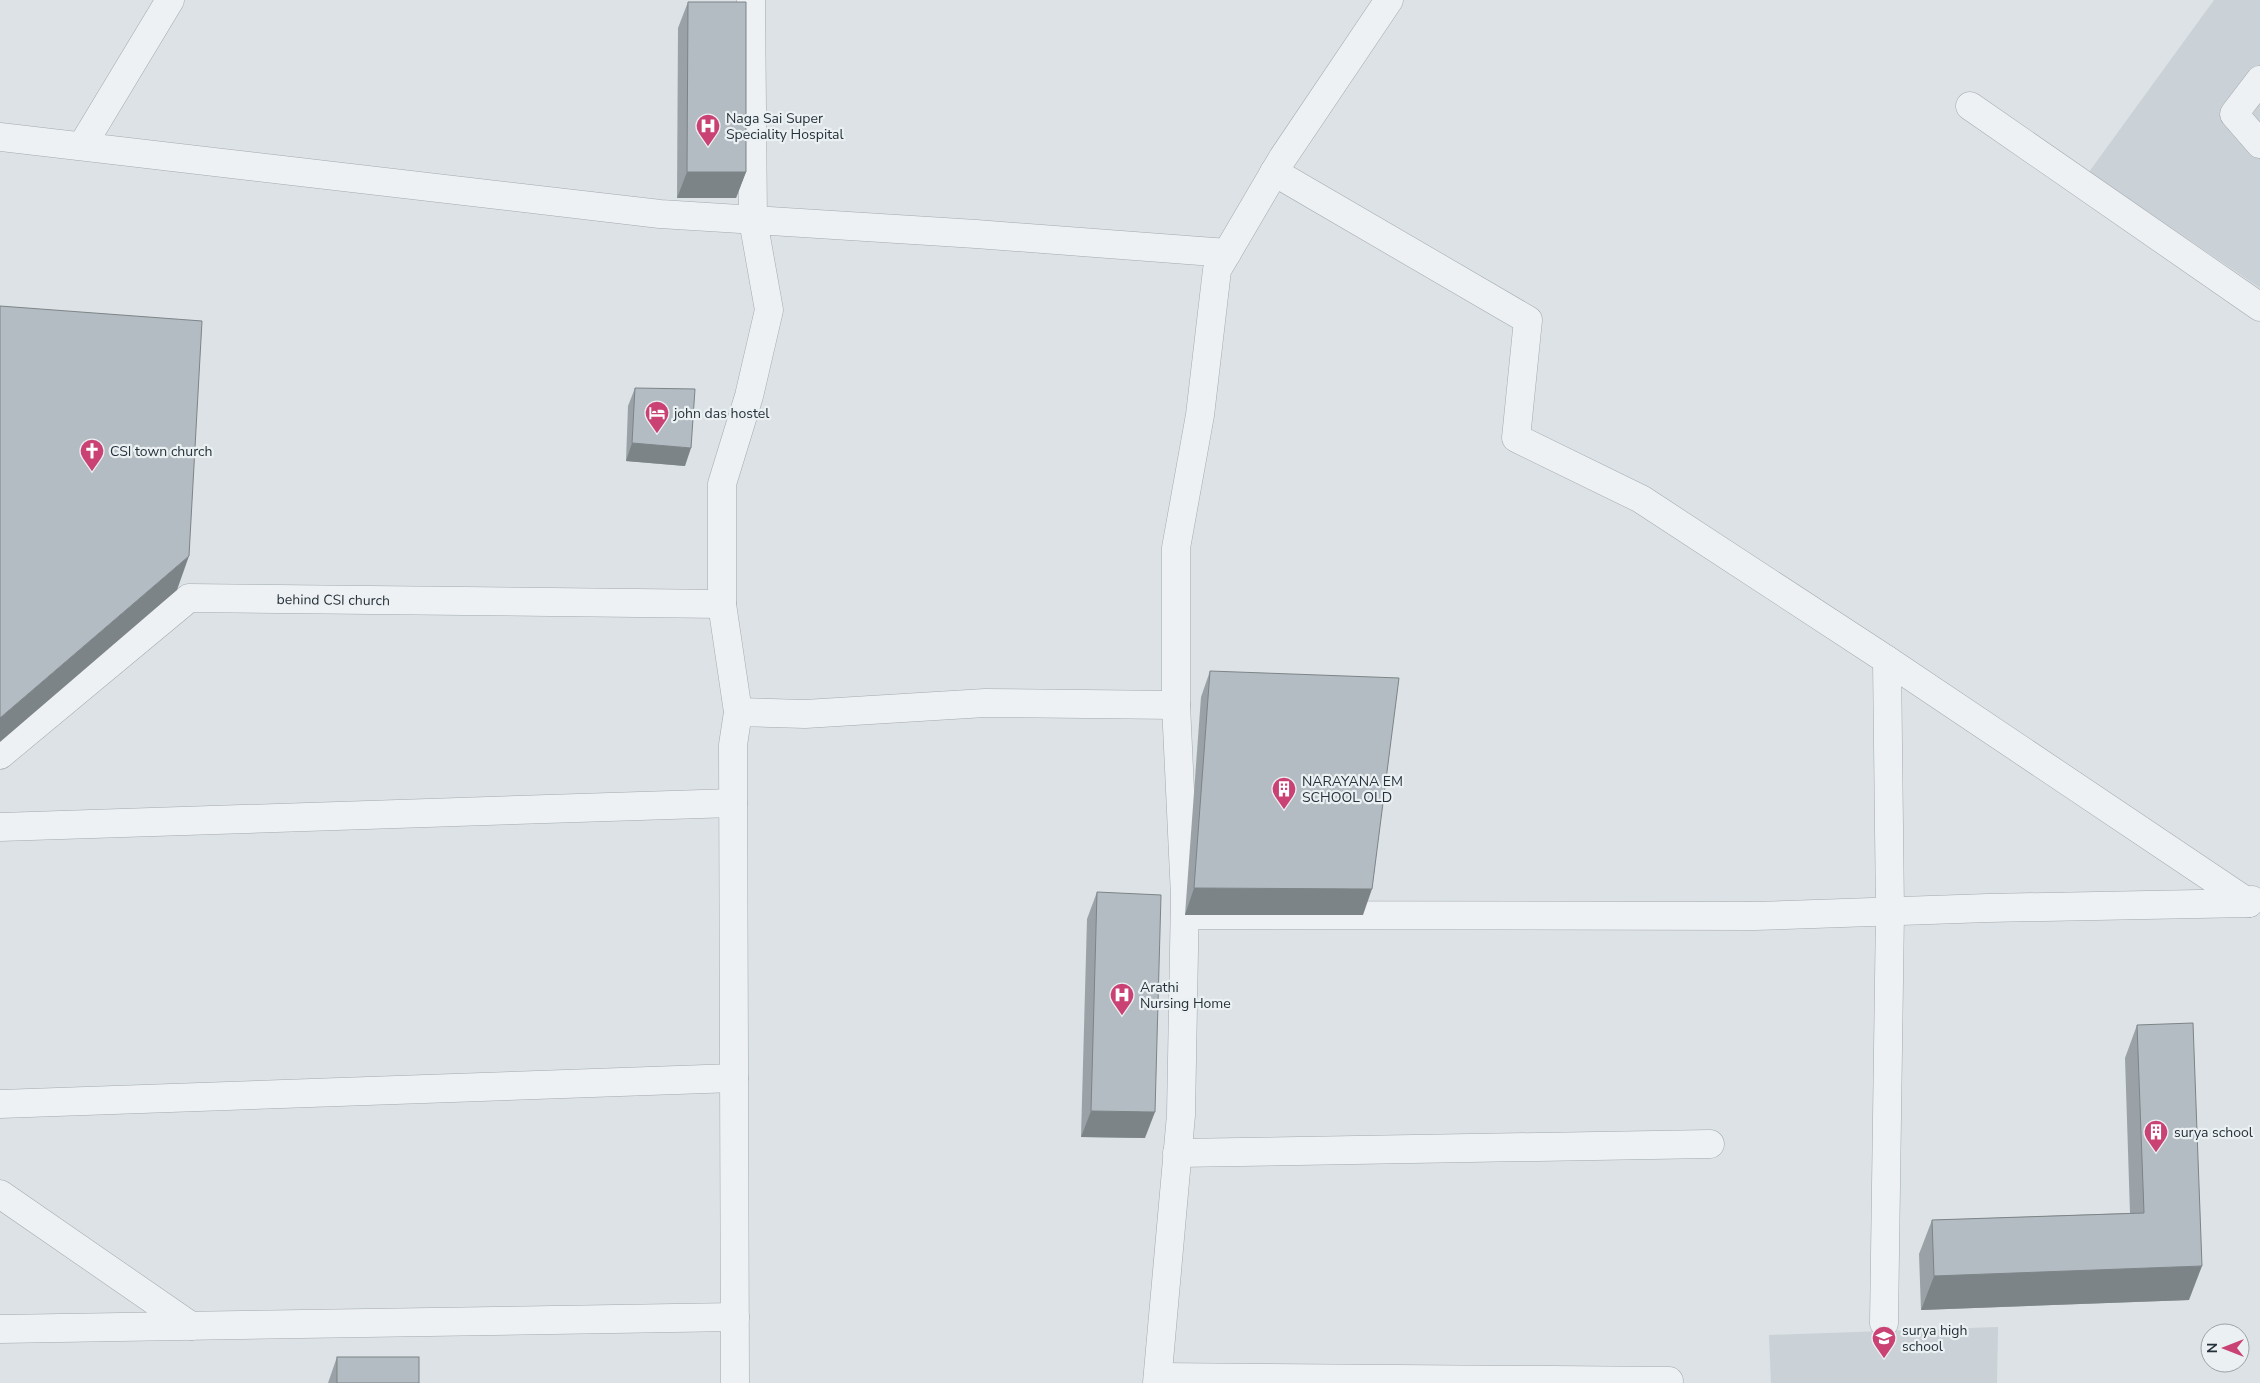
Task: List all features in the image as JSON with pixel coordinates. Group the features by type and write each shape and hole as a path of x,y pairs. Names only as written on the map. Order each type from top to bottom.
{"street":[{"path":"82,146 170,0"},
{"path":"735,1383 733,746 738,712 722,604 722,484 749,396 769,310 752,220 751,0"},
{"path":"1389,0 1274,172 1217,270 1200,415 1176,548 1176,705 1185,915 1181,1116 1157,1380 1669,1381"},
{"path":"2260,80 2234,114 2260,144"},
{"path":"1970,106 2260,308"},
{"path":"0,137 660,214 976,234 1227,254"},
{"path":"1274,172 1528,320 1516,438 1641,499 2254,898"},
{"name":"behind CSI church","path":"0,755 189,598 722,604"},
{"path":"1884,1323 1890,912 1887,660"},
{"path":"738,712 805,714 985,704 1176,705"},
{"path":"0,827 733,803"},
{"path":"1185,915 1756,916 2254,898"},
{"path":"0,1104 734,1078"},
{"path":"1177,1154 1710,1144"},
{"path":"0,1194 191,1326"},
{"path":"0,1329 735,1318"}],"shaded area":[{"path":"2214,0 2260,0 2260,288 2089,172"},
{"name":"surya high school","path":"1998,1327 1997,1383 1771,1383 1769,1335"}],"building":[{"path":"688,2 746,2 746,172 687,172"},
{"name":"CSI town church","path":"0,306 202,321 189,556 0,718"},
{"name":"john das hostel","path":"635,388 695,389 691,448 632,443"},
{"name":"NARAYANA EM SCHOOL OLD","path":"1210,671 1399,678 1372,889 1194,888"},
{"path":"1097,892 1161,895 1155,1112 1091,1111"},
{"path":"2193,1023 2202,1266 1934,1276 1932,1220 2144,1213 2137,1025"},
{"path":"337,1357 419,1357 419,1383 337,1383"}],"place":[{"name":"Naga Sai Super Speciality Hospital","path":"708,147"},
{"name":"john das hostel","path":"657,434"},
{"name":"CSI town church","path":"92,472"},
{"name":"NARAYANA EM SCHOOL OLD","path":"1284,810"},
{"name":"Arathi Nursing Home","path":"1122,1016"},
{"name":"surya school","path":"2156,1153"},
{"name":"surya high school","path":"1884,1359"}]}
